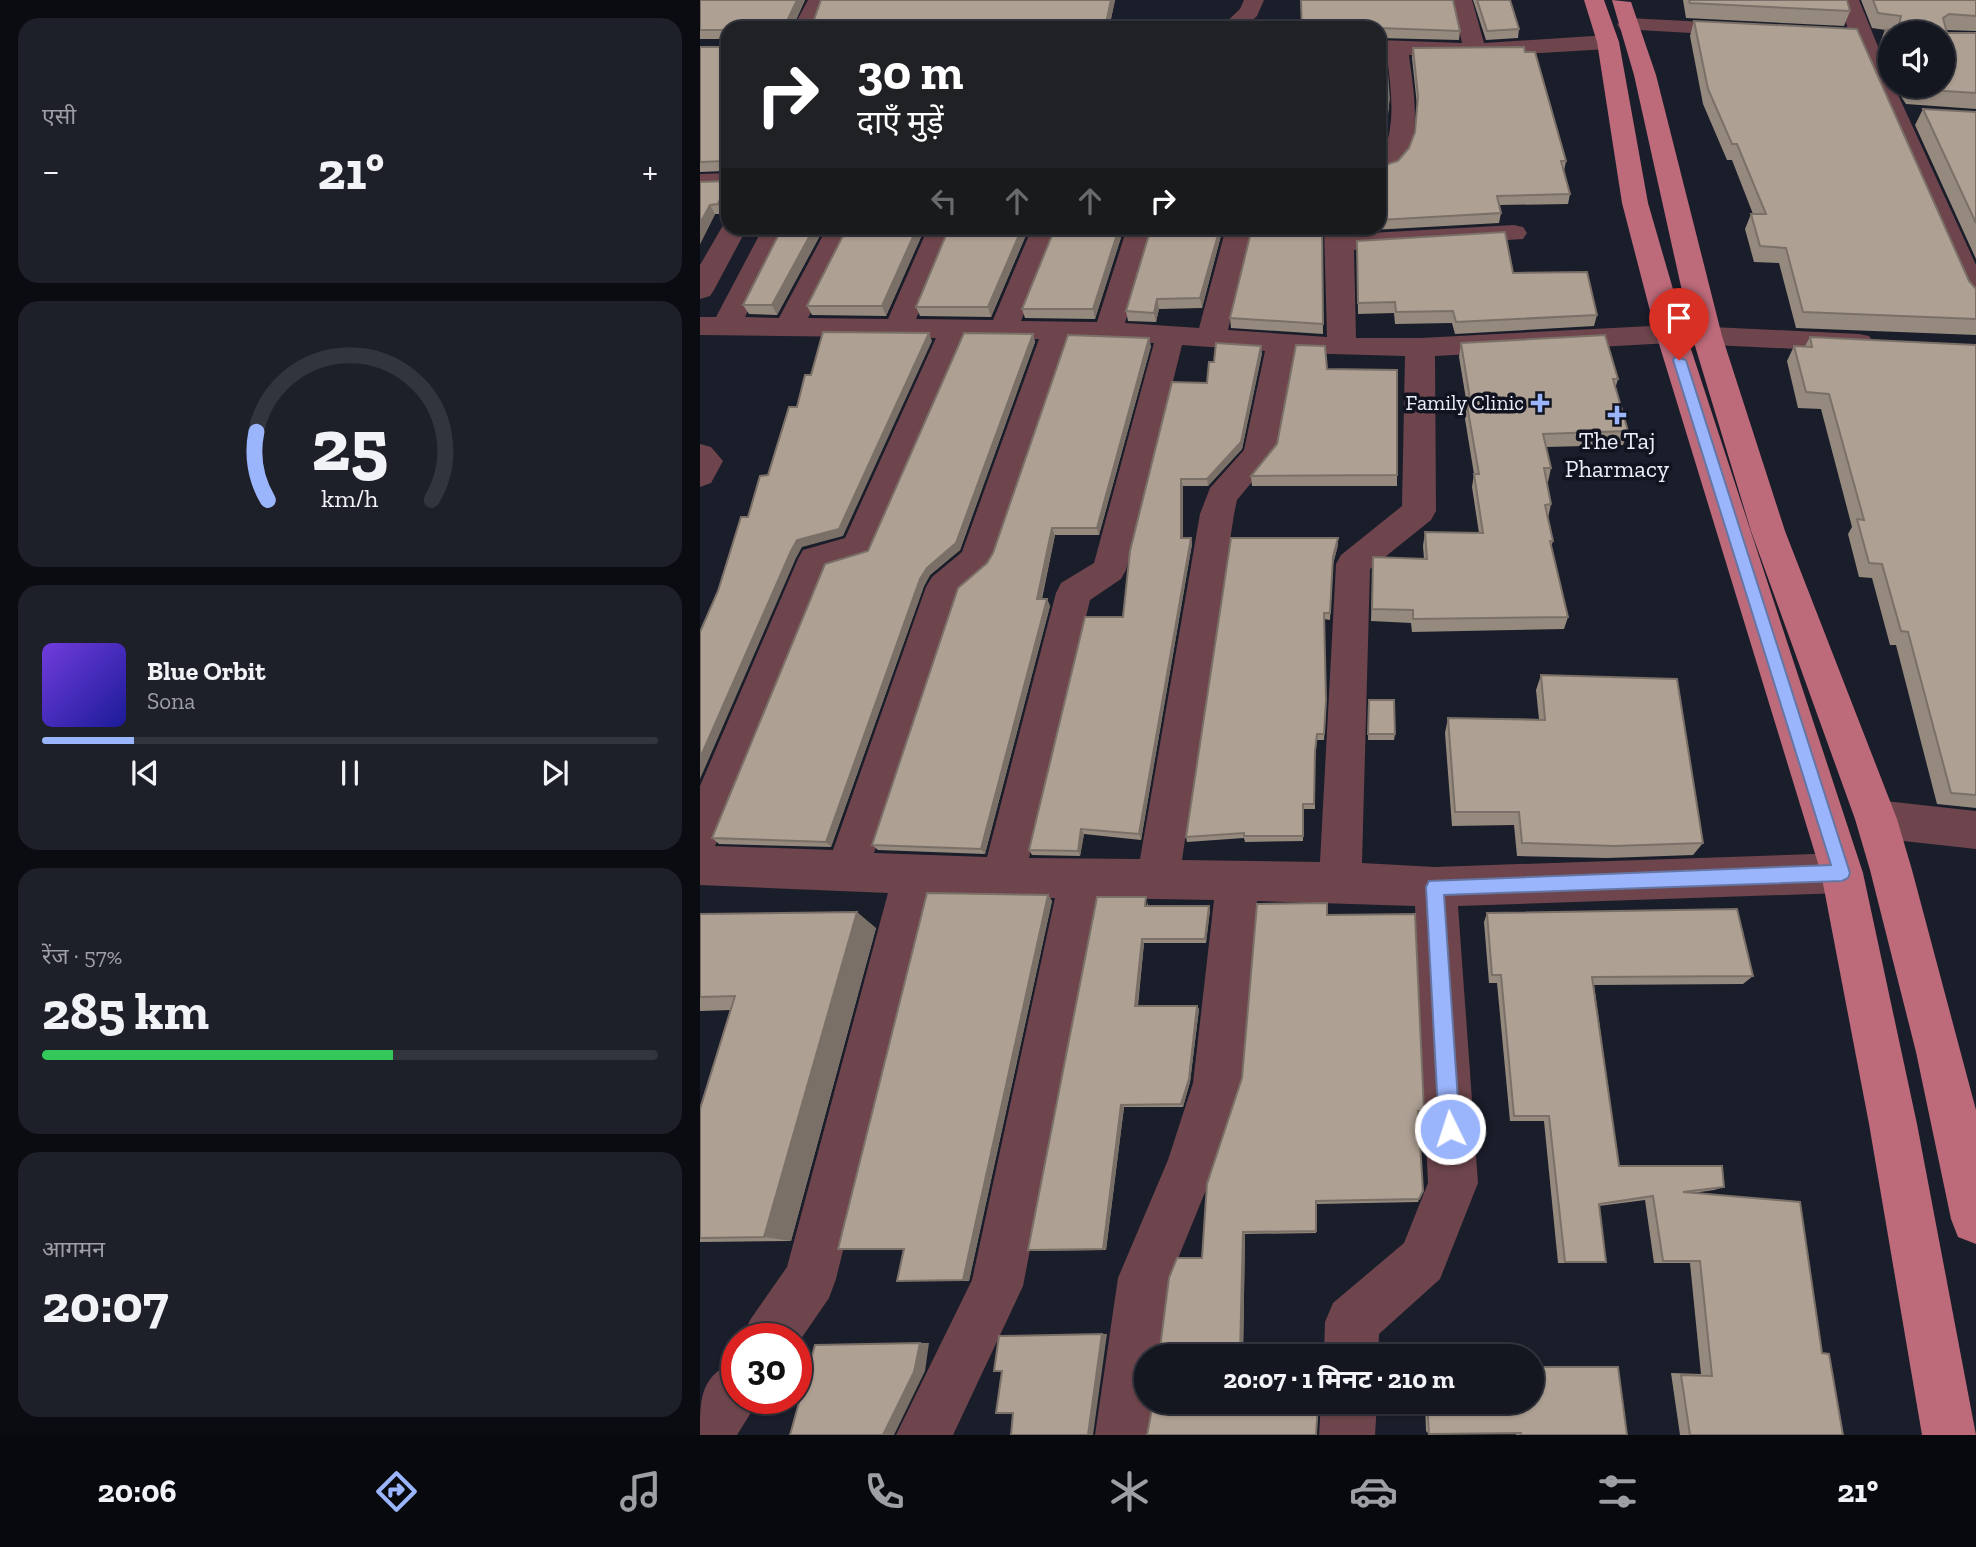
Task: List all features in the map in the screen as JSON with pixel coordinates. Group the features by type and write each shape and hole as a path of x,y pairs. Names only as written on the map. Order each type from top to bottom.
{"main road":[{"path":"1594,0 1619,22 1635,203 1768,531 1876,820 1940,1052 1976,1219"},
{"path":"1689,335 1842,873 1893,1124 1950,1435"}],"street":[{"path":"808,21 818,0"},
{"path":"1239,21 1250,12 1254,0"},
{"path":"1462,0 1475,50"},
{"path":"1849,0 1871,36 1896,114 1976,296"},
{"path":"1386,166 1402,144 1388,47 1475,50 1619,22 1765,31"},
{"path":"1834,34 1871,36"},
{"path":"1896,114 1923,116"},
{"path":"700,181 721,181"},
{"path":"1386,234 1514,233"},
{"path":"700,290 730,235"},
{"path":"713,327 772,235"},
{"path":"789,327 836,235"},
{"path":"899,327 938,235"},
{"path":"1003,330 1042,235"},
{"path":"1108,331 1138,235"},
{"path":"1211,339 1237,235"},
{"path":"1338,235 1342,347"},
{"path":"713,327 899,327 1056,333 1108,331 1342,347 1420,347 1689,335 1882,344"},
{"path":"700,834 815,559 858,548 954,331"},
{"path":"847,870 944,587 977,559 1056,333"},
{"path":"1004,875 1074,593 1109,570 1170,337"},
{"path":"1158,878 1217,514 1222,496 1259,454 1281,343"},
{"path":"1340,882 1353,564 1419,511 1420,347"},
{"path":"700,455 707,461 700,475"},
{"path":"1876,820 1976,830"},
{"path":"700,865 847,870 914,876 1004,875 1080,880 1158,878 1435,887 1842,873"},
{"path":"780,1323 810,1279 914,876"},
{"path":"924,1435 996,1286 1080,880"},
{"path":"1123,1435 1144,1278 1192,1163 1217,1083 1237,881"},
{"path":"1351,1344 1352,1322 1422,1261 1453,1183 1435,887"},
{"path":"709,1435 721,1410"},
{"path":"1347,1435 1348,1414"}],"building":[{"path":"700,0 797,0 787,21 721,21 721,30 700,30"},
{"path":"821,0 1111,0 1106,21 787,21 814,20"},
{"path":"1301,0 1453,0 1460,31 1386,28 1386,21 1302,21"},
{"path":"1477,0 1510,0 1519,29 1487,31"},
{"path":"1689,0 1847,0 1850,11 1690,3"},
{"path":"1873,0 1976,0 1976,16 1949,14 1943,18 1944,21 1900,21 1901,16 1878,13"},
{"path":"1694,21 1857,29 1878,76 1878,98 1888,98 1969,281 1976,289 1976,319 1803,312 1786,248 1760,246 1751,214 1766,214 1737,144 1732,144 1708,89"},
{"path":"1955,33 1976,33 1976,93 1955,92"},
{"path":"700,47 721,47 721,161 700,162"},
{"path":"1524,47 1525,52 1535,52 1566,161 1561,161 1570,194 1497,196 1501,213 1386,220 1386,165 1398,161 1409,148 1415,132 1418,96 1413,48"},
{"path":"1386,60 1389,99 1386,116"},
{"path":"1923,109 1976,112 1976,223"},
{"path":"721,181 721,198 718,204 710,205 700,223 700,182"},
{"path":"1505,232 1513,273 1587,272 1597,315 1456,322 1453,311 1396,312 1395,302 1358,303 1357,241"},
{"path":"778,235 810,235 772,305 743,305"},
{"path":"843,235 914,235 882,306 807,306"},
{"path":"946,235 1019,235 988,307 916,307"},
{"path":"1052,235 1117,235 1093,309 1022,309"},
{"path":"1149,235 1218,235 1200,298 1157,299 1154,313 1126,311"},
{"path":"1250,235 1322,235 1323,324 1230,318"},
{"path":"823,332 929,333 839,529 797,540 791,551 700,758 700,632 718,591 741,517 748,517 760,476 768,475 789,407 797,407 805,375 811,375"},
{"path":"964,333 1033,334 956,543 927,568 920,579 826,842 712,838 825,564 868,551"},
{"path":"1068,335 1149,338 1097,528 1052,528 1037,599 1047,599 981,849 872,845 958,588 987,563 993,553"},
{"path":"1605,335 1618,379 1613,379 1628,431 1543,434 1551,468 1544,468 1551,504 1545,505 1553,541 1550,541 1568,617 1413,619 1413,610 1372,609 1373,557 1427,559 1425,532 1483,533 1474,474 1479,474 1467,405 1471,405 1461,343"},
{"path":"1810,337 1976,345 1976,795 1951,793 1908,632 1901,631 1882,564 1869,563 1857,519 1864,520 1829,394 1806,392 1794,346 1812,347"},
{"path":"1216,343 1261,346 1241,442 1207,479 1181,479 1181,538 1191,538 1139,834 1081,829 1078,851 1029,850 1085,617 1123,617 1130,551 1172,382 1207,383 1209,362 1214,362"},
{"path":"1296,345 1325,346 1327,369 1397,370 1397,475 1251,476 1277,444"},
{"path":"1231,538 1338,538 1333,557 1330,613 1324,613 1324,734 1317,734 1314,804 1303,804 1303,836 1244,836 1244,833 1186,837"},
{"path":"1541,675 1677,679 1703,843 1614,846 1522,843 1519,812 1455,812 1448,718 1545,720"},
{"path":"1369,700 1394,700 1395,734 1368,734"},
{"path":"927,893 1048,895 963,1280 897,1281 904,1249 838,1249"},
{"path":"1097,897 1146,897 1145,906 1209,906 1205,939 1142,939 1135,1006 1197,1006 1189,1079 1181,1104 1121,1105 1103,1249 1028,1250"},
{"path":"1327,903 1327,915 1415,914 1424,1111 1418,1111 1423,1191 1419,1199 1316,1201 1316,1231 1243,1232 1240,1344 1161,1344 1169,1278 1177,1258 1202,1258 1207,1184 1242,1078 1257,904"},
{"path":"1737,909 1753,976 1592,977 1619,1166 1722,1166 1724,1187 1683,1192 1800,1202 1822,1353 1829,1354 1843,1435 1690,1435 1681,1375 1712,1376 1700,1261 1663,1261 1653,1196 1599,1204 1606,1262 1565,1262 1549,1116 1514,1116 1501,975 1492,975 1487,913"},
{"path":"857,912 764,1237 700,1238 700,1109 735,996 700,997 700,914"},
{"path":"1102,1334 1088,1435 1011,1435 1013,1413 996,1413 1002,1371 994,1371 999,1336"},
{"path":"920,1343 914,1372 883,1435 790,1435 796,1414 812,1414 812,1356 815,1345"},
{"path":"1544,1367 1618,1367 1627,1435 1429,1434 1428,1414 1544,1414"},
{"path":"1151,1414 1317,1414 1316,1435 1147,1435"}],"place":[{"name":"Family Clinic","path":"1540,403"},
{"name":"The Taj Pharmacy","path":"1617,415"}],"route":[{"path":"1450,1129 1435,887 1842,873 1679,360"}]}
